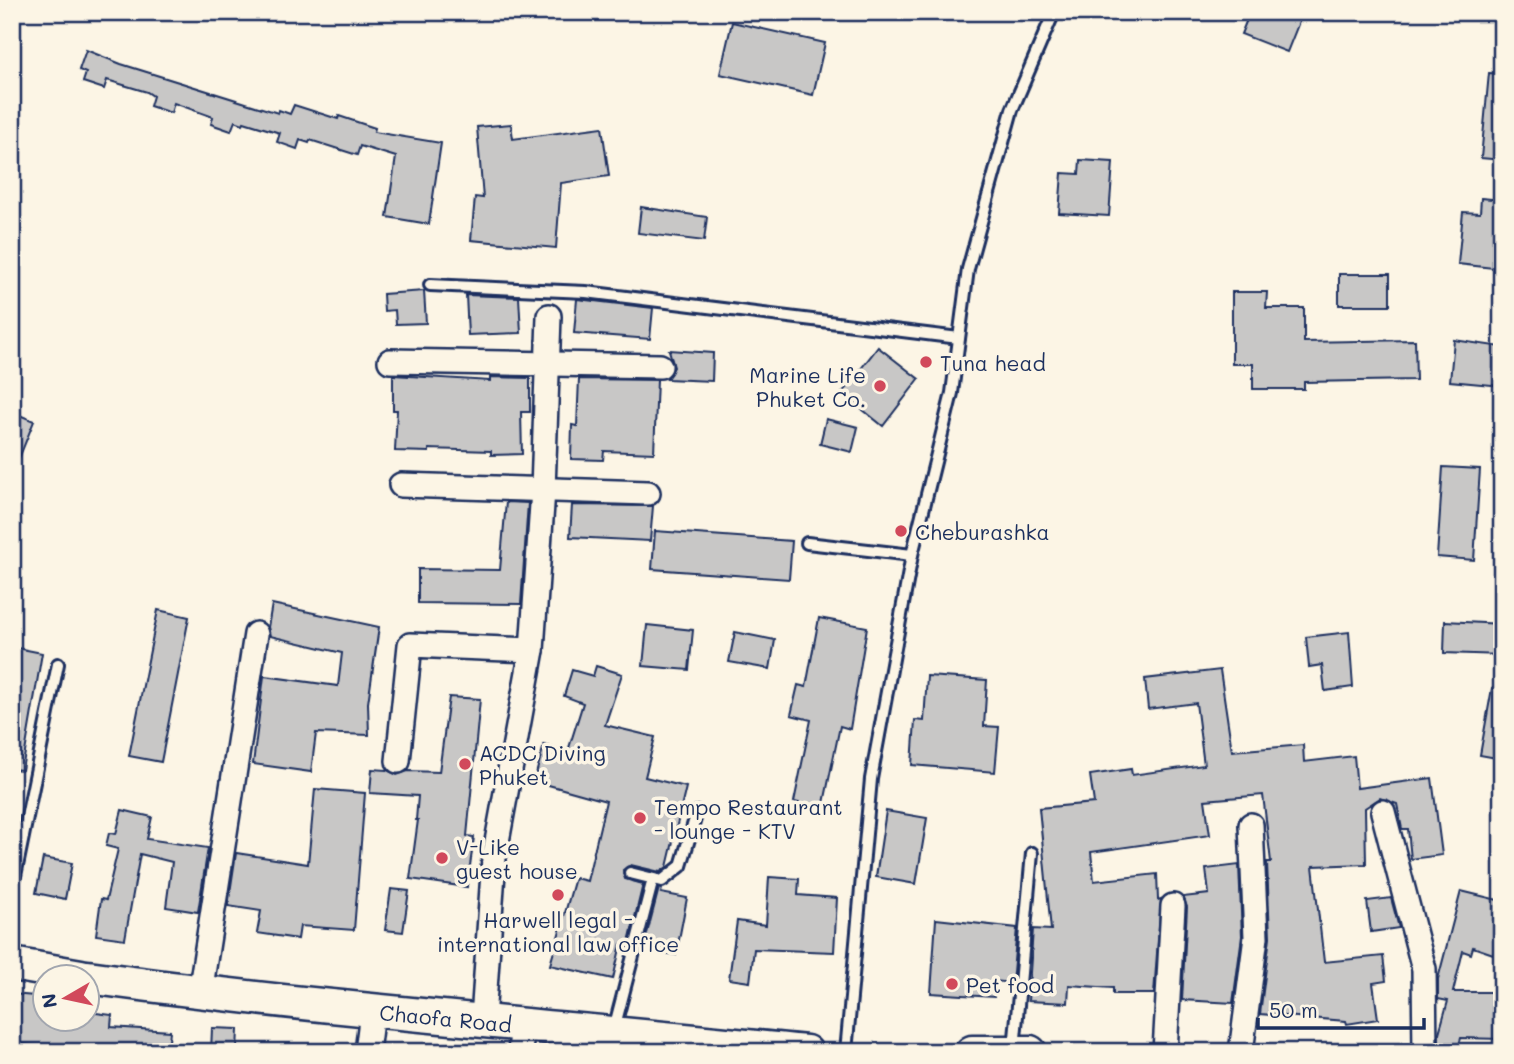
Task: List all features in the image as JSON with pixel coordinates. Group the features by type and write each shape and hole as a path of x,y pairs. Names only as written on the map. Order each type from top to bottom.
{"main road":[{"path":"12,964 32,967"},
{"name":"Chaofa Road","path":"102,979 372,1012 484,1019 521,1037 613,1032 806,1052"},
{"path":"972,1052 1022,1051"}],"street":[{"path":"484,1019 494,858 533,650 544,490 549,316"},
{"path":"390,361 660,366"},
{"path":"401,485 648,493"},
{"path":"200,993 256,634"},
{"path":"398,761 410,645 533,650"},
{"path":"1383,812 1424,969 1425,1052"},
{"path":"1241,1052 1256,937 1251,825"},
{"path":"1165,1052 1173,905"},
{"path":"367,1052 372,1012"}],"lane":[{"path":"846,1052 870,779 912,555 952,393 968,269 1012,110 1054,12"},
{"path":"430,285 586,292 959,338"},
{"path":"807,543 912,555"},
{"path":"12,891 58,664"},
{"path":"630,873 662,881 681,866 697,812"},
{"path":"1022,1051 1032,853"},
{"path":"613,1032 653,879"}],"building":[{"path":"1250,12 1303,12 1287,52 1241,34"},
{"path":"732,22 825,43 813,95 720,74"},
{"path":"86,50 121,64 278,113 279,110 290,114 294,105 375,128 374,132 441,143 429,224 387,217 396,157 360,146 357,155 310,140 309,143 300,140 297,149 277,142 280,133 244,122 235,121 231,131 211,124 213,117 174,103 171,113 150,106 153,96 147,92 107,80 104,89 83,82 86,73 79,70"},
{"path":"1489,73 1502,74 1502,160 1481,158"},
{"path":"511,124 513,139 602,127 609,176 561,183 556,248 471,240 475,197 483,198 477,127"},
{"path":"1080,160 1113,162 1109,216 1059,213 1062,173 1079,174"},
{"path":"1481,198 1502,200 1502,269 1458,264 1463,212 1480,213"},
{"path":"641,207 707,217 704,241 638,233"},
{"path":"1339,274 1390,274 1390,305 1339,305"},
{"path":"424,291 426,323 396,324 395,310 384,311 383,294"},
{"path":"1232,292 1267,292 1266,308 1304,308 1304,342 1415,340 1416,380 1304,382 1304,389 1253,389 1253,364 1232,364"},
{"path":"466,295 519,297 521,333 468,335"},
{"path":"577,299 653,308 650,339 574,333"},
{"path":"1454,340 1502,347 1502,386 1450,381"},
{"name":"Marine Life Phuket Co.","path":"878,347 919,379 883,426 842,393"},
{"path":"669,350 713,353 712,381 667,379 674,367"},
{"path":"393,375 490,381 490,377 530,378 530,412 521,412 522,454 491,455 491,451 429,449 429,452 395,451 397,410 393,410"},
{"path":"579,379 657,380 654,453 604,451 603,460 571,459 572,425 577,426"},
{"path":"12,412 34,421 13,473 12,473"},
{"path":"826,419 858,427 852,452 820,444"},
{"path":"1443,467 1480,469 1474,560 1437,557"},
{"path":"506,502 528,503 521,604 418,603 418,569 500,570"},
{"path":"572,505 653,506 650,541 570,537"},
{"path":"655,531 792,541 789,579 652,569"},
{"path":"272,604 379,627 368,703 369,735 316,733 311,772 253,764 264,676 338,686 342,653 270,636 268,627"},
{"path":"158,610 189,617 161,762 129,756"},
{"path":"819,618 867,627 850,729 840,726 823,808 794,802 811,720 791,715 798,685 806,687"},
{"path":"1445,621 1502,624 1502,655 1444,653"},
{"path":"647,625 693,630 689,670 643,666"},
{"path":"735,632 775,640 770,669 729,662"},
{"path":"1349,632 1353,687 1325,691 1322,665 1309,667 1306,637"},
{"path":"12,647 42,653 22,770 12,769"},
{"path":"596,666 622,674 605,725 655,737 645,777 686,787 667,867 660,872 631,865 623,870 625,879 643,884 628,946 621,944 613,979 550,965 575,878 587,881 606,801 534,781 544,745 568,751 583,703 564,696 572,670 593,676"},
{"path":"1220,670 1232,751 1303,745 1304,762 1354,756 1357,788 1432,778 1442,855 1411,859 1408,829 1402,829 1397,804 1380,798 1365,808 1366,864 1313,866 1324,962 1383,956 1386,981 1373,983 1378,1019 1347,1024 1346,1021 1260,1014 1270,937 1267,862 1271,862 1263,795 1205,800 1210,835 1091,852 1094,881 1157,874 1158,900 1161,899 1154,994 1113,994 1113,988 1069,985 1068,1003 1028,1001 1033,929 1051,930 1039,808 1094,803 1090,775 1131,769 1132,775 1204,765 1196,703 1148,709 1145,679"},
{"path":"927,676 987,680 984,726 999,727 995,772 912,765 915,720 924,721"},
{"path":"1492,688 1502,689 1502,759 1480,755"},
{"path":"449,697 480,699 467,836 474,837 467,887 410,879 418,820 418,796 370,793 372,769 387,770 397,775 408,771 439,772"},
{"path":"315,789 365,793 354,930 300,926 298,939 257,933 261,911 228,906 236,853 308,864"},
{"path":"122,810 152,817 147,839 208,848 198,912 166,907 172,862 140,854 125,939 96,935 101,899 106,900 118,849 106,846 109,833 116,834"},
{"path":"886,811 927,818 916,884 876,877"},
{"path":"43,858 72,863 65,899 36,893"},
{"path":"1239,865 1242,936 1233,1003 1182,1000 1187,907 1183,897 1209,894 1206,869"},
{"path":"769,877 799,879 798,895 837,898 834,952 754,949 750,982 729,979 737,921 766,925"},
{"path":"659,888 662,889 661,893 687,898 676,955 643,949"},
{"path":"391,889 409,891 403,932 385,930"},
{"path":"1461,891 1502,901 1502,957 1473,947 1471,954 1463,951 1453,992 1502,992 1502,1039 1461,1038 1457,1052 1439,1052 1439,1033 1448,1001 1438,999 1438,979"},
{"path":"1391,898 1399,928 1371,932 1367,901"},
{"path":"936,919 1017,928 1012,983 995,981 994,997 931,993"},
{"path":"12,994 32,996 32,1032 102,1032 102,1014 112,1015 111,1027 170,1031 168,1052 41,1052 42,1046 12,1043"},
{"path":"212,1028 238,1029 237,1052 211,1052"}],"place":[{"name":"Tuna head","path":"926,362"},
{"name":"Marine Life Phuket Co.","path":"880,386"},
{"name":"Cheburashka","path":"901,531"},
{"name":"ACDC Diving Phuket","path":"465,764"},
{"name":"Tempo Restaurant - lounge - KTV","path":"640,818"},
{"name":"V-Like guest house","path":"442,858"},
{"name":"Harwell legal - international law office","path":"558,895"},
{"name":"Pet food","path":"952,984"}]}
